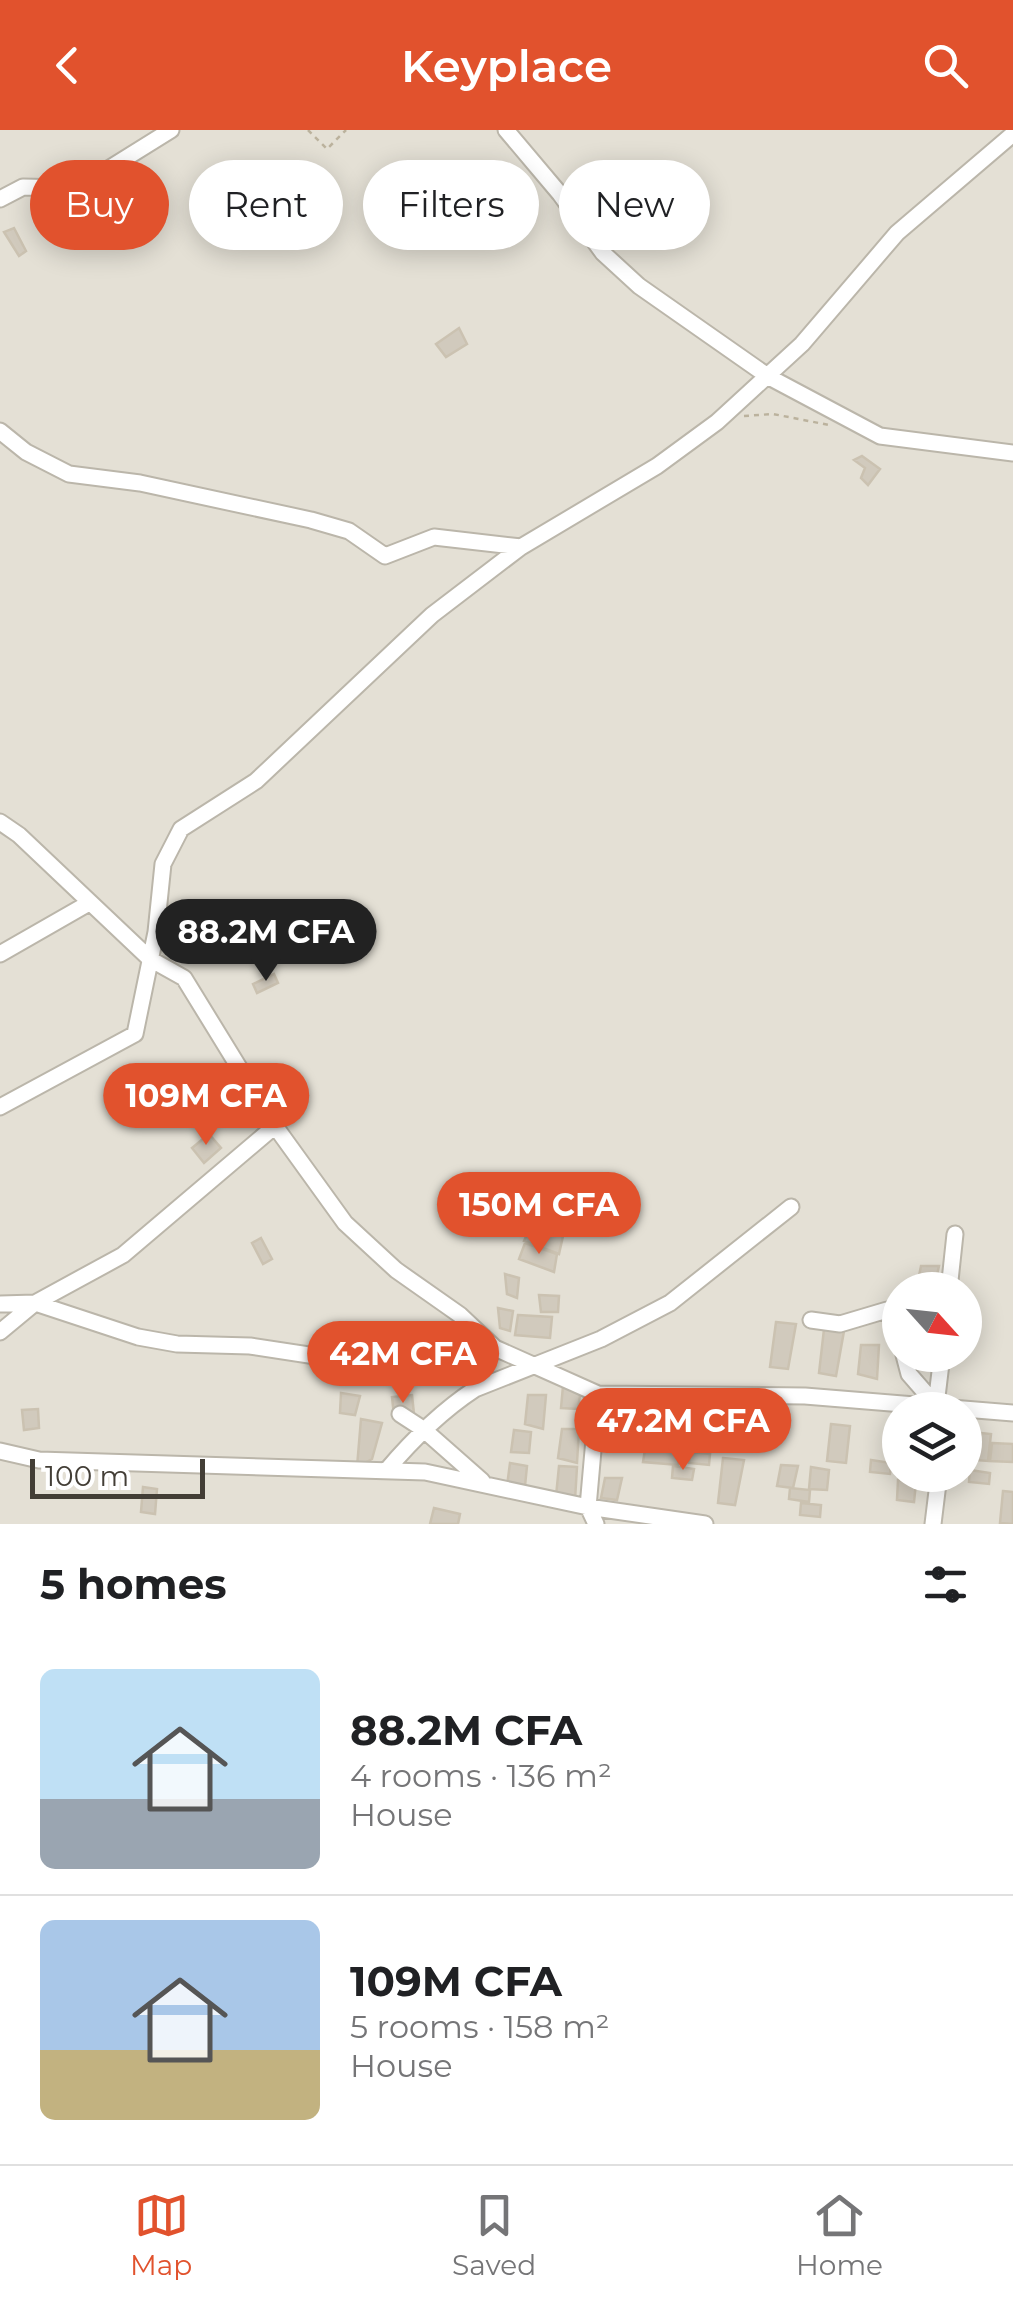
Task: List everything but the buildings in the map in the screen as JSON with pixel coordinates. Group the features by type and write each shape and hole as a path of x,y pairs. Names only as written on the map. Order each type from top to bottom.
{"street":[{"path":"0,199 24,187 66,188 90,181 170,130"},
{"path":"506,130 604,253 639,286 768,377 888,438 1013,453"},
{"path":"0,1107 135,1034 156,932 163,864 181,829 256,781 432,614 521,547 657,466 722,418 802,344 897,233 1013,134"},
{"path":"0,431 26,452 69,474 140,483 349,530 385,556 434,537 521,547"},
{"path":"0,822 20,835 150,959 184,978 275,1126 345,1224 396,1270 460,1315 495,1348 598,1394 805,1396 882,1402"},
{"path":"0,954 89,902"},
{"path":"0,1332 35,1304 123,1255 275,1126"},
{"path":"386,1471 423,1429 475,1389 537,1366 670,1303 790,1207"},
{"path":"951,1272 955,1234"},
{"path":"0,1304 35,1304 159,1342 250,1346 322,1356 495,1348"},
{"path":"811,1320 840,1324 882,1312"},
{"path":"908,1372 928,1392"},
{"path":"596,1524 588,1508 598,1394"},
{"path":"982,1410 1013,1412"},
{"path":"400,1414 486,1484"},
{"path":"0,1451 20,1456 425,1472 651,1520 705,1524"},
{"path":"0,1465 20,1456"},
{"path":"933,1524 937,1492"}],"path":[{"path":"308,130 327,149 346,130"},
{"path":"722,418 773,414 834,426 853,423"}],"shaded area":[{"path":"0,130 1013,130 1013,1524 0,1524"}]}
